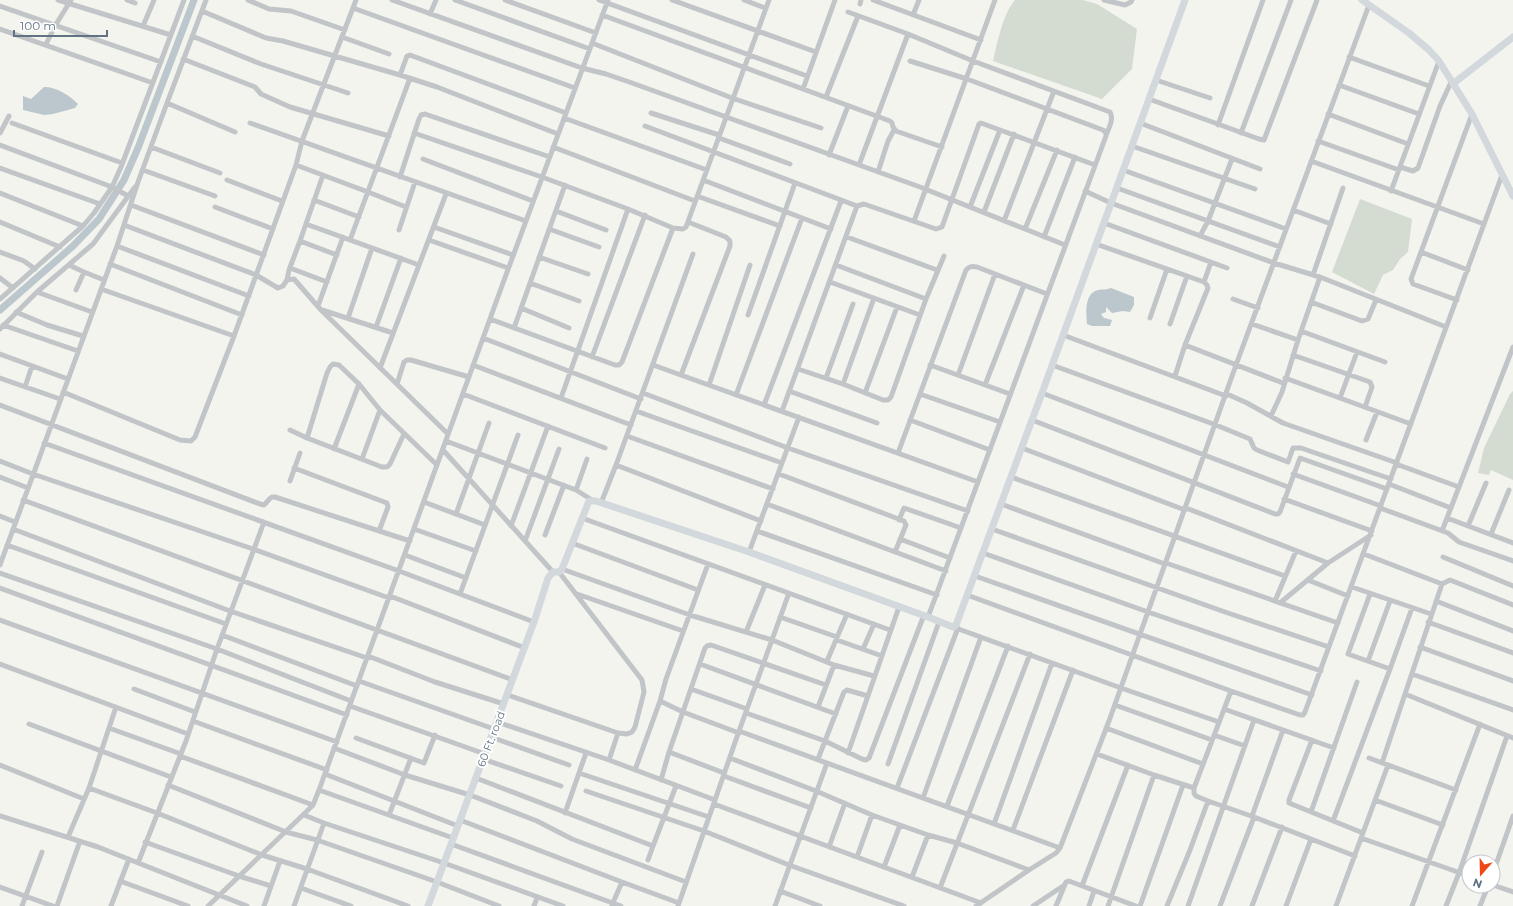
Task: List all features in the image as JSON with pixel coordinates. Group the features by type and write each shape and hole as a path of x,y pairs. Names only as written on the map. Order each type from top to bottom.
{"street":[{"path":"58,0 70,2 171,35"},
{"path":"127,0 135,3"},
{"path":"143,26 154,0"},
{"path":"0,299 84,226 114,188 122,163 184,0"},
{"path":"0,565 117,246 138,182 206,0"},
{"path":"248,0 269,10 291,11 345,30"},
{"path":"63,392 180,440 192,441 195,437 242,315 296,165 302,141 314,113 355,0"},
{"path":"392,0 408,3 430,14 582,68 606,74 829,154 927,190 1065,245"},
{"path":"430,14 436,0"},
{"path":"455,0 591,46 732,98 821,128"},
{"path":"505,0 596,33"},
{"path":"599,0 607,1 807,76"},
{"path":"672,0 816,52"},
{"path":"744,0 765,8"},
{"path":"414,133 565,185 645,215 673,228 684,229 704,180 732,98 769,0"},
{"path":"803,89 835,0"},
{"path":"873,0 981,40"},
{"path":"914,15 919,0"},
{"path":"914,221 927,190 995,0"},
{"path":"1104,0 1125,5 1132,0"},
{"path":"897,788 1185,0"},
{"path":"1218,125 1263,0"},
{"path":"1240,133 1291,0"},
{"path":"1149,99 1259,140 1264,140 1317,0"},
{"path":"1362,0 1409,33 1429,50 1439,61 1472,114 1513,196"},
{"path":"208,906 313,805 378,630 508,268 607,1"},
{"path":"46,44 70,2"},
{"path":"0,6 161,62"},
{"path":"222,635 358,684 609,760 800,836 912,877 978,904 1056,854 1060,848 1115,705 1216,425 1236,365 1369,6"},
{"path":"353,8 575,88"},
{"path":"202,11 266,38 284,41 437,87 558,134"},
{"path":"691,689 825,741 862,759 866,760 869,758 926,616 937,595 1112,119 1110,112 973,61 908,34 848,12"},
{"path":"602,15 877,116 892,123 894,130 888,140 878,172"},
{"path":"826,98 858,16"},
{"path":"0,29 153,83"},
{"path":"859,165 908,34"},
{"path":"192,36 261,64 348,93"},
{"path":"342,37 389,54"},
{"path":"1318,141 1399,169 1413,172 1416,170 1453,82 1513,37"},
{"path":"400,75 405,58 410,56 707,170"},
{"path":"1349,57 1429,86"},
{"path":"183,59 254,87 261,94 290,107 389,136"},
{"path":"910,61 967,79 1103,130 1106,133 1106,136"},
{"path":"1391,191 1439,61"},
{"path":"350,240 410,78"},
{"path":"1156,80 1210,98"},
{"path":"1339,85 1419,114"},
{"path":"1004,220 1054,91"},
{"path":"167,103 235,132"},
{"path":"829,154 848,106"},
{"path":"651,113 790,164"},
{"path":"400,177 419,119 421,115 425,114 550,156"},
{"path":"1328,114 1408,144"},
{"path":"1457,300 1411,282 1472,114"},
{"path":"0,133 9,116"},
{"path":"645,126 842,201 857,206 864,204 936,229 942,227 981,122 1095,165"},
{"path":"12,123 122,163"},
{"path":"250,123 446,194 526,221"},
{"path":"1140,123 1260,169"},
{"path":"894,130 942,146"},
{"path":"970,207 1000,130"},
{"path":"984,212 1014,134"},
{"path":"0,145 114,188 126,194"},
{"path":"1132,146 1255,189"},
{"path":"151,147 220,173"},
{"path":"553,147 696,199 780,226"},
{"path":"1025,229 1057,150"},
{"path":"1044,236 1075,157"},
{"path":"423,159 533,201"},
{"path":"1200,236 1208,221 1232,159"},
{"path":"1311,161 1484,224"},
{"path":"296,165 406,208"},
{"path":"0,168 100,204"},
{"path":"143,170 215,196"},
{"path":"1123,170 1286,229"},
{"path":"124,225 256,275 280,288 288,280 290,268 323,175"},
{"path":"967,595 1132,656 1303,715 1312,695 1352,587 1502,175"},
{"path":"228,180 282,201"},
{"path":"704,180 786,210 831,229"},
{"path":"78,351 1,327 37,292 93,244 126,194 138,182"},
{"path":"399,230 415,182"},
{"path":"748,315 795,183"},
{"path":"514,328 565,185"},
{"path":"1117,188 1280,247"},
{"path":"1313,275 1343,188"},
{"path":"1085,191 1111,203 1200,236 1274,263 1320,277 1446,327"},
{"path":"0,193 84,226"},
{"path":"380,368 446,194"},
{"path":"314,200 359,217"},
{"path":"764,404 842,201"},
{"path":"131,205 264,254"},
{"path":"215,206 273,229"},
{"path":"782,411 847,237 857,206"},
{"path":"561,398 628,209"},
{"path":"1293,210 1331,224"},
{"path":"556,211 606,230"},
{"path":"592,357 645,215"},
{"path":"736,395 802,218"},
{"path":"0,222 60,247"},
{"path":"681,375 730,246 730,241 726,237 688,222"},
{"path":"1104,223 1227,268"},
{"path":"306,224 419,265"},
{"path":"434,227 513,255"},
{"path":"490,319 578,350 592,357 619,365 622,362 673,228"},
{"path":"549,229 599,247"},
{"path":"320,308 327,282 343,237"},
{"path":"847,237 938,270"},
{"path":"429,240 508,268"},
{"path":"300,241 337,255"},
{"path":"1096,244 1204,282 1207,285 1208,288 1175,376"},
{"path":"117,246 248,296"},
{"path":"348,318 372,248"},
{"path":"0,252 24,262 35,269"},
{"path":"1422,252 1468,270"},
{"path":"601,503 643,393 693,254"},
{"path":"798,369 843,384 883,400 888,400 891,397 926,298 944,256"},
{"path":"539,257 588,274"},
{"path":"376,327 401,258"},
{"path":"1204,282 1211,262"},
{"path":"110,264 242,315"},
{"path":"69,265 104,280"},
{"path":"709,385 750,265"},
{"path":"836,265 926,298"},
{"path":"898,453 966,270 972,266 1048,294"},
{"path":"290,268 327,282"},
{"path":"1150,318 1167,269"},
{"path":"76,290 84,272"},
{"path":"958,375 995,274"},
{"path":"1170,324 1186,276"},
{"path":"1271,416 1278,400 1320,277"},
{"path":"0,278 14,288"},
{"path":"288,280 296,280 320,308 448,434"},
{"path":"830,282 920,315"},
{"path":"530,283 579,301"},
{"path":"985,385 1024,285"},
{"path":"101,289 234,336"},
{"path":"37,292 92,312"},
{"path":"843,384 874,298"},
{"path":"1233,299 1258,308"},
{"path":"1311,302 1362,321 1368,319 1376,300"},
{"path":"826,378 852,304"},
{"path":"865,393 897,307"},
{"path":"320,308 393,333"},
{"path":"521,308 569,328"},
{"path":"16,312 47,325 84,336"},
{"path":"1252,324 1298,340"},
{"path":"1301,331 1385,362"},
{"path":"1063,335 1226,395 1283,423 1397,463 1459,487"},
{"path":"483,338 640,399"},
{"path":"1185,346 1236,365 1340,398 1411,424"},
{"path":"1442,531 1513,347"},
{"path":"1340,398 1357,352"},
{"path":"0,354 68,379"},
{"path":"1293,355 1370,382 1372,387 1365,407"},
{"path":"397,384 404,362 407,360 469,377"},
{"path":"307,438 330,367 333,364 339,365 345,369 380,410 437,465"},
{"path":"473,365 631,425"},
{"path":"653,365 978,482"},
{"path":"930,365 1010,394"},
{"path":"1052,365 1216,425 1250,440 1254,448 1257,450 1297,465"},
{"path":"25,387 32,366"},
{"path":"0,378 60,399"},
{"path":"334,448 358,384"},
{"path":"790,391 877,423"},
{"path":"643,393 788,448 968,511"},
{"path":"1042,393 1288,487"},
{"path":"463,394 605,448"},
{"path":"920,394 1000,422"},
{"path":"0,405 260,504 264,505 272,496 410,541"},
{"path":"362,459 380,410"},
{"path":"636,411 782,464"},
{"path":"1366,440 1377,412"},
{"path":"749,552 800,417"},
{"path":"910,420 990,450"},
{"path":"1032,420 1194,484 1275,514 1280,512 1293,474 1299,460 1302,458 1389,484"},
{"path":"456,514 489,423"},
{"path":"511,526 548,426"},
{"path":"290,430 382,467 387,467 390,464 404,434"},
{"path":"460,594 518,435"},
{"path":"627,436 773,489"},
{"path":"446,441 564,485 576,490 592,500 749,552 926,616 955,628 1219,722"},
{"path":"44,443 399,571 534,622"},
{"path":"1022,448 1328,563"},
{"path":"1288,462 1293,448 1301,448 1451,508"},
{"path":"525,541 559,449"},
{"path":"443,450 525,541 558,571 642,680 644,686 644,692 635,727 632,732 627,734 618,733 508,694"},
{"path":"290,481 300,453"},
{"path":"576,490 587,459"},
{"path":"0,461 33,474 389,597 524,648"},
{"path":"616,465 761,521"},
{"path":"294,468 387,502 388,507 379,531"},
{"path":"778,474 906,523 895,552"},
{"path":"1293,474 1448,533 1459,542 1513,561"},
{"path":"0,477 28,488"},
{"path":"1011,477 1285,576"},
{"path":"1468,526 1486,482"},
{"path":"545,535 564,485"},
{"path":"1491,534 1509,490"},
{"path":"1284,499 1371,533"},
{"path":"23,500 242,582 513,680"},
{"name":"60 Ft. road","path":"428,906 508,694 548,578 558,571 572,543 587,503 592,500"},
{"path":"424,502 485,525"},
{"path":"767,504 946,571"},
{"path":"1001,504 1166,564 1338,623"},
{"path":"899,520 904,508 961,528"},
{"path":"0,516 15,522"},
{"path":"582,518 890,630"},
{"path":"1447,518 1513,543"},
{"path":"138,863 188,734 230,611 264,522"},
{"path":"13,529 230,611 504,704"},
{"path":"414,529 476,551"},
{"path":"992,529 1329,647"},
{"path":"757,531 937,595"},
{"path":"1278,602 1328,563 1371,533"},
{"path":"900,539 950,558"},
{"path":"572,543 698,590"},
{"path":"7,545 226,624"},
{"path":"1278,602 1285,576 1296,551"},
{"path":"983,552 1148,612 1321,671"},
{"path":"1364,554 1442,584"},
{"path":"405,555 466,578"},
{"path":"1443,557 1513,586"},
{"path":"635,770 708,564"},
{"path":"558,571 690,615 772,640 834,665 874,676"},
{"path":"0,573 217,649 350,704 435,735 560,786"},
{"path":"974,576 1312,695"},
{"path":"1308,580 1348,596"},
{"path":"1382,763 1442,584 1450,580 1513,605"},
{"path":"746,632 765,585"},
{"path":"1352,587 1431,614"},
{"path":"0,588 346,715"},
{"path":"576,593 683,631"},
{"path":"192,721 326,772 394,801 622,882 678,904 789,593"},
{"path":"1370,594 1348,654 1390,669"},
{"path":"1368,661 1390,601"},
{"path":"1436,601 1513,631"},
{"path":"848,753 899,607"},
{"path":"1333,821 1412,608"},
{"path":"827,661 847,614"},
{"path":"780,617 882,656"},
{"path":"0,620 202,693 335,745 405,775 470,795 537,821 572,839 686,882"},
{"path":"888,764 939,622"},
{"path":"1428,622 1513,653"},
{"path":"863,649 874,624"},
{"path":"923,798 981,636"},
{"path":"661,780 669,752 705,648 709,645 826,685"},
{"path":"947,806 1008,646"},
{"path":"1420,647 1513,681"},
{"path":"940,888 1030,654"},
{"path":"994,824 1052,662"},
{"path":"0,664 188,734"},
{"path":"700,664 836,714"},
{"path":"818,708 834,665"},
{"path":"1013,830 1073,670"},
{"path":"1412,674 1513,710"},
{"path":"1311,812 1357,682"},
{"path":"134,690 196,712"},
{"path":"818,760 844,692 847,690 868,696"},
{"path":"1231,691 1194,788 1196,796 1253,816 1355,856"},
{"path":"1404,694 1513,738"},
{"path":"660,701 683,712 1060,848"},
{"path":"1115,705 1245,746"},
{"path":"68,837 89,788 116,707"},
{"path":"1224,709 1334,748"},
{"path":"1188,906 1254,720"},
{"path":"29,724 172,777"},
{"path":"1412,906 1480,724"},
{"path":"109,728 313,805"},
{"path":"1106,728 1203,764"},
{"path":"1220,906 1283,730"},
{"path":"609,760 618,733"},
{"path":"356,738 424,763 435,735"},
{"path":"1446,906 1507,736"},
{"path":"492,737 569,765"},
{"path":"1312,740 1289,803 1333,821 1362,836 1459,873"},
{"path":"669,752 810,808"},
{"path":"565,813 586,753"},
{"path":"1096,754 1194,788"},
{"path":"389,815 411,758"},
{"path":"730,758 900,825 957,843 1029,870"},
{"path":"1369,758 1456,790"},
{"path":"774,906 827,763"},
{"path":"1082,886 1128,765"},
{"path":"1336,906 1388,765"},
{"path":"0,766 84,799"},
{"path":"579,773 709,817"},
{"path":"1108,906 1154,775"},
{"path":"476,778 653,846"},
{"path":"168,785 286,832 317,840 437,882 498,906"},
{"path":"1140,906 1184,785"},
{"path":"648,860 676,786"},
{"path":"89,788 157,813 262,855 307,868 408,906"},
{"path":"319,790 389,815 612,904 621,906"},
{"path":"586,792 704,831 789,866 904,906"},
{"path":"1376,800 1443,825"},
{"path":"1167,906 1208,801"},
{"path":"829,847 845,803"},
{"path":"857,857 872,814"},
{"path":"304,815 324,823 444,862 537,898 563,906"},
{"path":"0,816 80,841 247,906"},
{"path":"1499,854 1513,816"},
{"path":"294,906 324,823"},
{"path":"884,867 900,825"},
{"path":"1252,906 1282,828"},
{"path":"912,877 928,835"},
{"path":"1286,906 1311,839"},
{"path":"57,906 80,841"},
{"path":"145,842 271,886"},
{"path":"22,906 42,852"},
{"path":"113,905 120,881 129,859"},
{"path":"264,906 280,861"},
{"path":"120,881 188,906"},
{"path":"1033,906 1069,881 1136,906"},
{"path":"612,904 622,882"},
{"path":"1056,906 1063,886"},
{"path":"0,887 53,906"},
{"path":"301,888 351,906"},
{"path":"1501,888 1513,892"},
{"path":"780,891 820,906"},
{"path":"1089,906 1094,891"},
{"path":"1480,906 1485,894"},
{"path":"534,906 537,898"}],"shaded area":[{"path":"1015,0 1083,0 1097,4 1137,29 1132,69 1102,99 993,61 1004,21"},
{"path":"44,87 54,88 62,92 78,104 75,108 44,115 23,110 23,96 31,99"},
{"path":"1360,199 1412,219 1408,252 1400,259 1393,270 1383,275 1374,294 1332,272"},
{"path":"1111,288 1134,297 1134,305 1130,312 1123,311 1112,313 1106,307 1106,312 1101,314 1104,318 1112,320 1110,326 1092,326 1087,324 1087,304 1090,295 1098,290"},
{"path":"1513,391 1513,480 1491,470 1489,475 1478,473 1484,448 1510,394"}],"waterway":[{"path":"0,310 73,246 99,219 124,180 138,148 194,0"}]}
